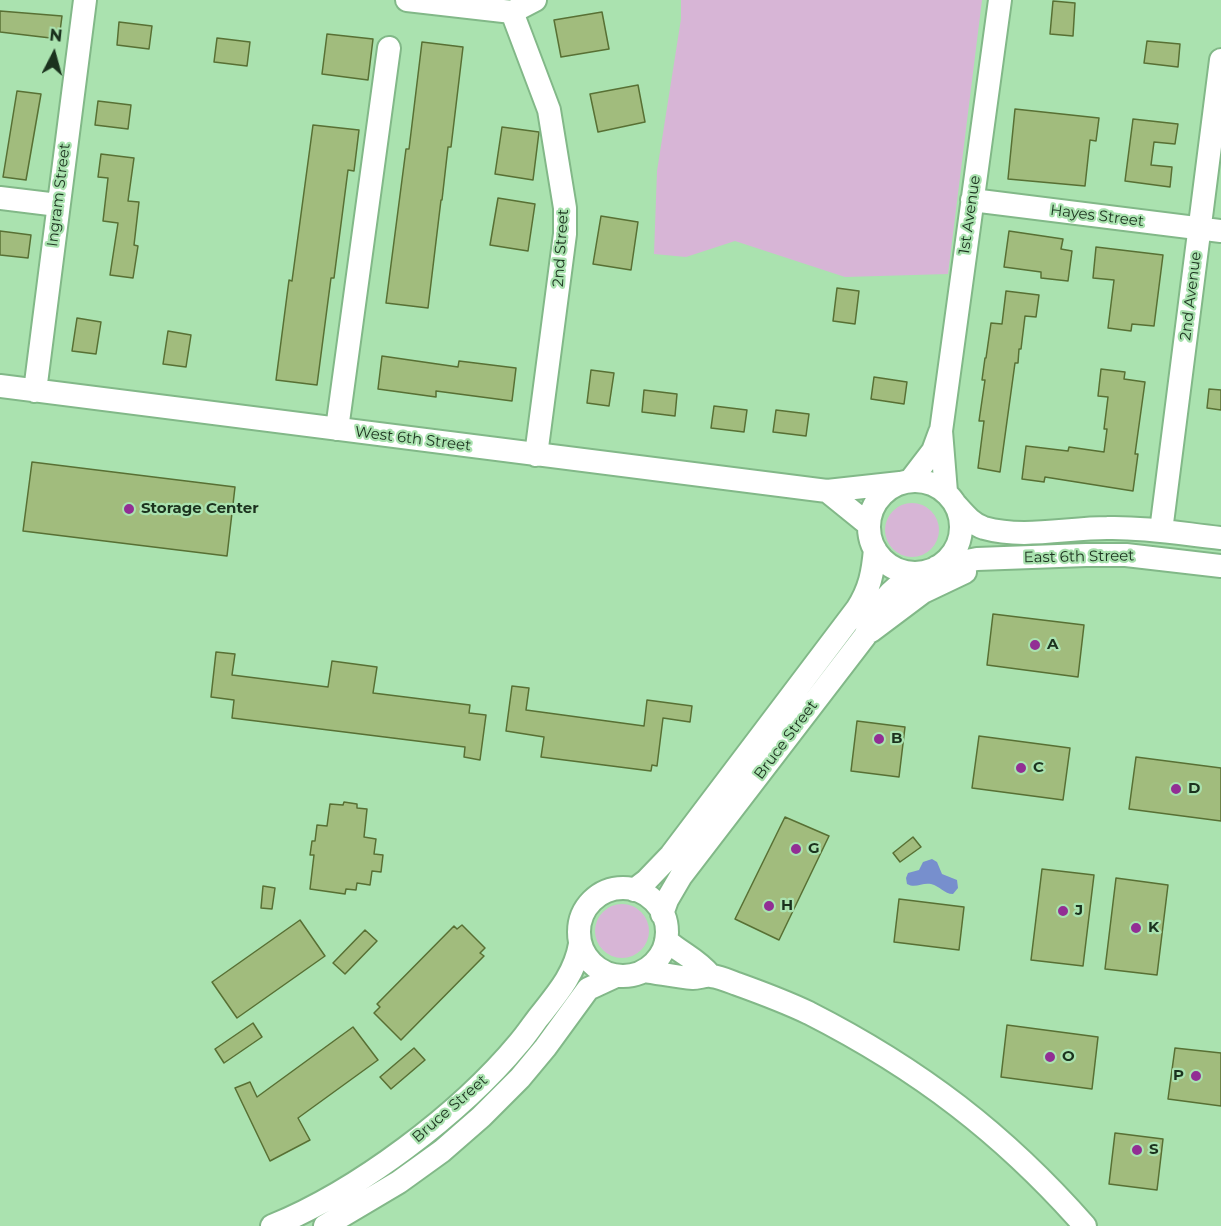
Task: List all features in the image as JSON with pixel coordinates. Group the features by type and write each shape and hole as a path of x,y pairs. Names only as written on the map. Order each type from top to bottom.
{"street":[{"name":"Ingram Street","path":"35,390 85,0"},
{"path":"407,0 512,12 535,0"},
{"name":"1st Avenue","path":"905,482 933,451 941,431 1000,0"},
{"name":"2nd Street","path":"512,12 549,110 566,208 565,234 536,455"},
{"path":"338,429 389,48"},
{"name":"2nd Avenue","path":"1161,531 1211,230 1221,60"},
{"path":"0,198 58,205"},
{"name":"Hayes Street","path":"972,200 1211,230"},
{"name":"West 6th Street","path":"0,386 827,491 905,482"},
{"name":"1st Avenue","path":"941,431 951,499"},
{"path":"922,481 935,485 951,499 961,528 959,540 947,560 927,570 904,571 892,567 874,549 870,538 871,511 888,489 905,482 922,481"},
{"path":"827,491 869,525"},
{"name":"East 6th Street","path":"951,499 971,522 999,531 1108,528 1221,538"},
{"name":"Bruce Street","path":"634,890 671,855 857,609 871,583 874,549"},
{"name":"East 6th Street","path":"927,570 977,559 1086,555 1126,555 1221,566"},
{"path":"866,636 899,608 942,581 979,568 1020,558"},
{"name":"Bruce Street","path":"662,914 681,876 866,636 875,613 888,594 927,570"},
{"path":"614,889 634,890 651,898 662,914 666,922 666,940 658,958 644,971 635,975 616,976 598,969 584,953 580,944 580,923 588,905 614,889"},
{"path":"666,940 686,955 699,961 710,975"},
{"name":"Bruce Street","path":"274,1226 367,1175 446,1115 478,1086 519,1044 562,988 578,960 580,944"},
{"path":"644,971 694,978 710,975 780,999 856,1037 909,1069 996,1134 1042,1178 1085,1226"},
{"name":"Bruce Street","path":"325,1226 399,1182 481,1117 545,1048 588,989 616,976"}],"shaded area":[{"path":"681,0 982,0 948,274 845,277 735,241 686,257 654,254 657,171 681,19"},
{"path":"907,503 917,503 927,507 935,515 939,530 935,545 927,553 917,557 907,557 897,553 889,545 885,535 885,525 889,515 897,507"},
{"path":"622,904 632,906 641,912 647,921 649,931 647,941 641,950 632,956 622,958 612,956 603,950 597,941 595,931 597,921 603,912 612,906"}],"water":[{"path":"932,859 937,862 942,874 957,880 958,888 953,894 931,884 913,886 907,884 908,873 919,870 923,862"}],"building":[{"path":"1053,1 1075,3 1073,36 1050,34"},
{"path":"0,11 62,16 59,39 0,32"},
{"path":"602,12 609,49 561,57 554,20"},
{"path":"119,22 152,26 149,49 117,45"},
{"path":"327,34 373,39 368,80 322,74"},
{"path":"217,38 250,42 247,66 214,62"},
{"path":"1147,41 1180,44 1178,67 1144,63"},
{"path":"422,42 463,47 428,308 386,303"},
{"path":"638,85 645,122 598,132 590,94"},
{"path":"17,91 41,94 26,180 3,177"},
{"path":"98,101 131,105 128,129 95,125"},
{"path":"1015,109 1099,118 1096,141 1090,140 1085,186 1008,179"},
{"path":"1133,119 1178,124 1175,144 1154,142 1151,165 1172,167 1170,187 1125,181"},
{"path":"313,125 359,130 354,171 348,170 317,385 276,380"},
{"path":"502,127 539,132 533,180 495,174"},
{"path":"101,154 134,158 128,201 139,202 134,245 138,246 133,278 110,275 118,223 103,221 108,178 98,177"},
{"path":"498,198 535,204 528,251 490,245"},
{"path":"601,216 638,222 631,270 593,264"},
{"path":"0,231 31,235 28,258 0,255"},
{"path":"1009,231 1063,239 1061,249 1072,251 1068,281 1041,278 1041,272 1004,267"},
{"path":"1096,247 1163,255 1154,326 1132,324 1131,331 1108,328 1114,280 1093,278"},
{"path":"837,288 859,291 855,324 833,321"},
{"path":"1006,291 1039,295 1036,317 1025,316 1021,349 1019,349 1018,363 1015,363 1000,472 978,468 984,421 979,421 985,380 982,380 991,323 1002,324"},
{"path":"77,318 101,322 96,354 72,351"},
{"path":"168,331 191,335 186,367 163,364"},
{"path":"382,356 458,367 459,361 516,368 512,401 436,391 436,397 378,389"},
{"path":"1101,369 1125,372 1124,379 1145,382 1135,454 1138,454 1133,491 1045,477 1044,482 1022,479 1026,446 1068,451 1069,447 1104,452 1108,397 1098,396"},
{"path":"591,370 614,373 609,406 587,403"},
{"path":"874,377 907,382 904,404 871,399"},
{"path":"1209,389 1221,390 1221,410 1207,408"},
{"path":"644,390 677,394 675,416 642,412"},
{"path":"714,406 747,410 744,432 711,428"},
{"path":"776,410 809,414 806,436 773,432"},
{"name":"Storage Center","path":"32,462 235,487 227,556 23,531"},
{"name":"A","path":"993,614 1084,625 1078,677 987,665"},
{"path":"216,652 235,654 232,675 328,687 332,661 377,667 373,693 470,705 469,713 486,715 480,760 464,757 465,747 232,718 234,700 211,697"},
{"path":"512,686 529,688 526,710 644,726 647,700 692,706 690,722 663,718 657,766 652,765 651,771 541,757 544,737 506,731"},
{"name":"B","path":"857,721 905,727 899,777 851,771"},
{"name":"C","path":"979,736 1070,748 1063,800 972,788"},
{"name":"D","path":"1136,757 1221,768 1221,821 1129,809"},
{"path":"344,802 357,804 357,808 367,809 364,837 376,839 374,854 383,855 381,872 372,871 370,885 357,883 356,890 346,889 345,894 310,889 314,855 310,855 317,825 327,826 330,804 343,805"},
{"path":"785,817 829,836 779,940 735,919"},
{"path":"913,837 921,847 900,862 893,853"},
{"name":"J","path":"1042,869 1094,875 1083,966 1031,960"},
{"name":"K","path":"1116,878 1168,885 1157,975 1105,969"},
{"path":"263,886 275,888 272,909 261,908"},
{"path":"899,899 964,907 959,950 894,942"},
{"path":"300,920 325,956 237,1018 212,982"},
{"path":"462,925 485,948 480,953 484,956 401,1040 374,1013 380,1007 377,1004 454,926 457,929"},
{"path":"365,930 377,941 345,974 333,963"},
{"path":"253,1023 262,1037 224,1063 215,1049"},
{"name":"O","path":"1007,1025 1098,1037 1092,1089 1001,1077"},
{"path":"353,1027 378,1060 298,1118 310,1140 270,1161 235,1088 250,1082 257,1097"},
{"path":"414,1048 425,1060 391,1089 380,1077"},
{"name":"P","path":"1175,1048 1221,1053 1221,1106 1168,1099"},
{"name":"S","path":"1115,1133 1163,1139 1157,1190 1109,1184"}],"place":[{"name":"Storage Center","path":"129,509"},
{"name":"A","path":"1035,645"},
{"name":"B","path":"879,739"},
{"name":"C","path":"1021,768"},
{"name":"D","path":"1176,789"},
{"name":"G","path":"796,849"},
{"name":"H","path":"769,906"},
{"name":"J","path":"1063,911"},
{"name":"K","path":"1136,928"},
{"name":"O","path":"1050,1057"},
{"name":"P","path":"1196,1076"},
{"name":"S","path":"1137,1150"}]}
